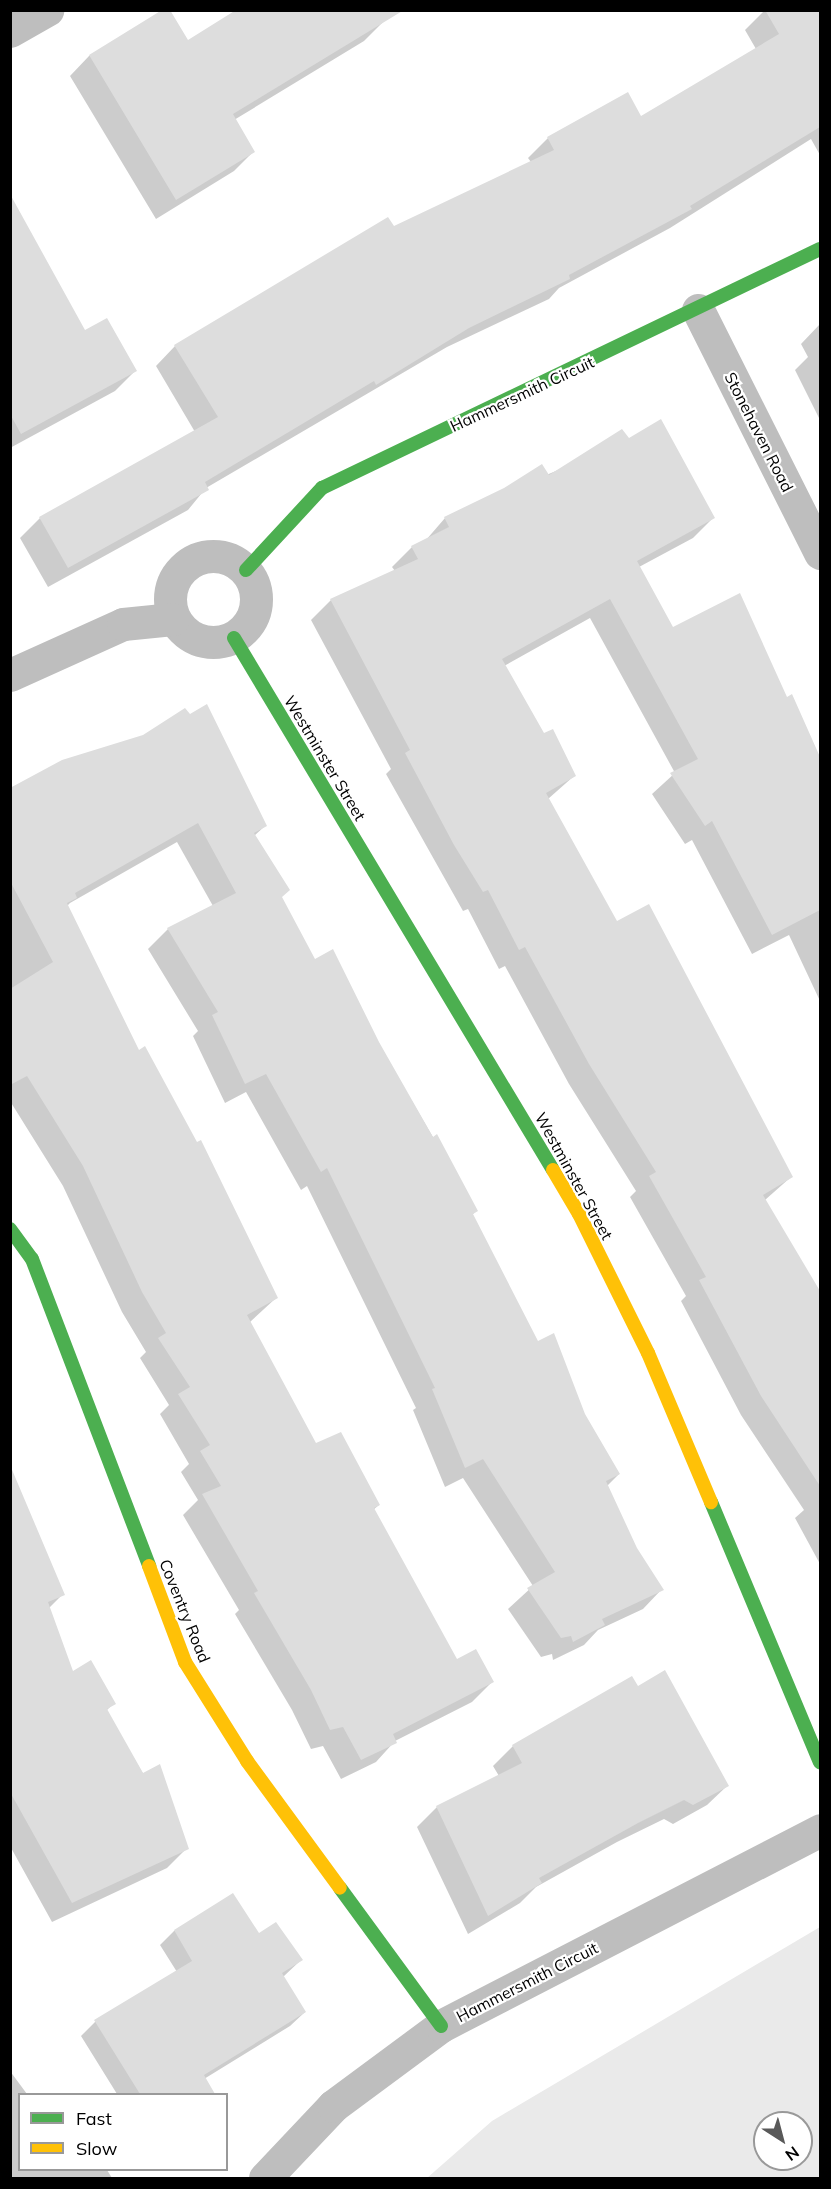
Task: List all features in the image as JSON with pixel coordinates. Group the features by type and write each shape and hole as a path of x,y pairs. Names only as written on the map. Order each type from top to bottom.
{"street":[{"path":"10,31 47,10"},
{"name":"Hammersmith Circuit","path":"246,570 322,488 698,310 820,249"},
{"name":"Stonehaven Road","path":"698,310 820,553"},
{"path":"199,556 227,556 246,570 257,608 234,638 203,644 184,636 173,619 168,602 178,574 199,556"},
{"path":"10,675 123,624 173,619"},
{"name":"Westminster Street","path":"234,638 579,1214 648,1353 820,1762"},
{"name":"Coventry Road","path":"10,1229 32,1259 185,1662 247,1761 441,2026"},
{"name":"Hammersmith Circuit","path":"265,2178 333,2106 441,2026 820,1830"}],"shaded area":[{"path":"820,1927 820,2178 427,2178 492,2121"}],"building":[{"path":"162,10 170,10 188,40 236,10 404,10 233,114 255,152 176,200 89,55"},
{"path":"765,10 820,10 820,127 690,206 692,209 569,275 570,279 469,328 376,385 374,381 205,482 209,490 68,568 39,517 218,417 174,345 388,217 394,226 554,150 547,137 628,92 641,116 779,34"},
{"path":"10,194 85,330 107,318 137,371 21,434 10,414"},
{"path":"661,419 715,518 637,561 673,627 740,593 787,697 792,694 820,757 820,910 772,935 712,821 705,826 670,773 698,759 610,599 502,659 544,733 553,729 576,776 546,793 617,921 649,904 793,1177 763,1195 820,1291 820,1486 761,1396 699,1280 706,1277 649,1176 656,1172 589,1064 525,947 519,950 488,890 483,892 454,845 405,753 410,750 330,599 418,559 411,546 449,527 444,517 504,488 542,464 549,475 622,429 629,438"},
{"path":"207,704 267,826 254,833 290,890 282,897 315,959 333,949 379,1042 433,1137 437,1134 478,1211 473,1214 538,1341 554,1333 585,1414 620,1474 606,1481 637,1548 664,1590 602,1619 605,1625 573,1642 571,1636 561,1638 527,1588 555,1572 483,1459 465,1468 432,1389 435,1388 327,1168 321,1172 266,1074 245,1084 212,1015 218,1012 167,928 236,893 198,823 75,893 77,898 67,903 139,1050 145,1046 197,1142 201,1140 278,1298 247,1315 316,1443 341,1432 380,1505 374,1508 457,1659 476,1649 494,1682 393,1734 397,1743 361,1760 343,1727 330,1730 311,1690 254,1593 258,1591 202,1494 221,1486 200,1451 210,1445 178,1394 190,1387 158,1338 166,1333 142,1292 83,1166 27,1076 10,1085 10,989 53,962 10,881 10,788 62,760 143,735 185,708 190,714"},
{"path":"10,1465 65,1595 48,1602 73,1671 91,1660 116,1704 107,1709 143,1773 160,1764 189,1849 72,1903 10,1792"},
{"path":"665,1670 729,1786 693,1805 684,1800 638,1823 539,1878 542,1883 488,1916 436,1806 522,1763 512,1745 632,1676 638,1686"},
{"path":"233,1893 259,1933 276,1922 303,1960 282,1973 306,2012 204,2075 214,2093 139,2093 94,2020 192,1961 174,1930"}],"traffic: fast":[{"path":"246,570 322,488 820,249"},
{"path":"234,638 553,1170"},
{"path":"10,1229 32,1259 149,1566"},
{"path":"711,1502 820,1762"},
{"path":"340,1888 441,2026"}],"traffic: slow":[{"path":"553,1170 579,1214 648,1353 711,1502"},
{"path":"149,1566 185,1662 247,1761 340,1888"}]}
